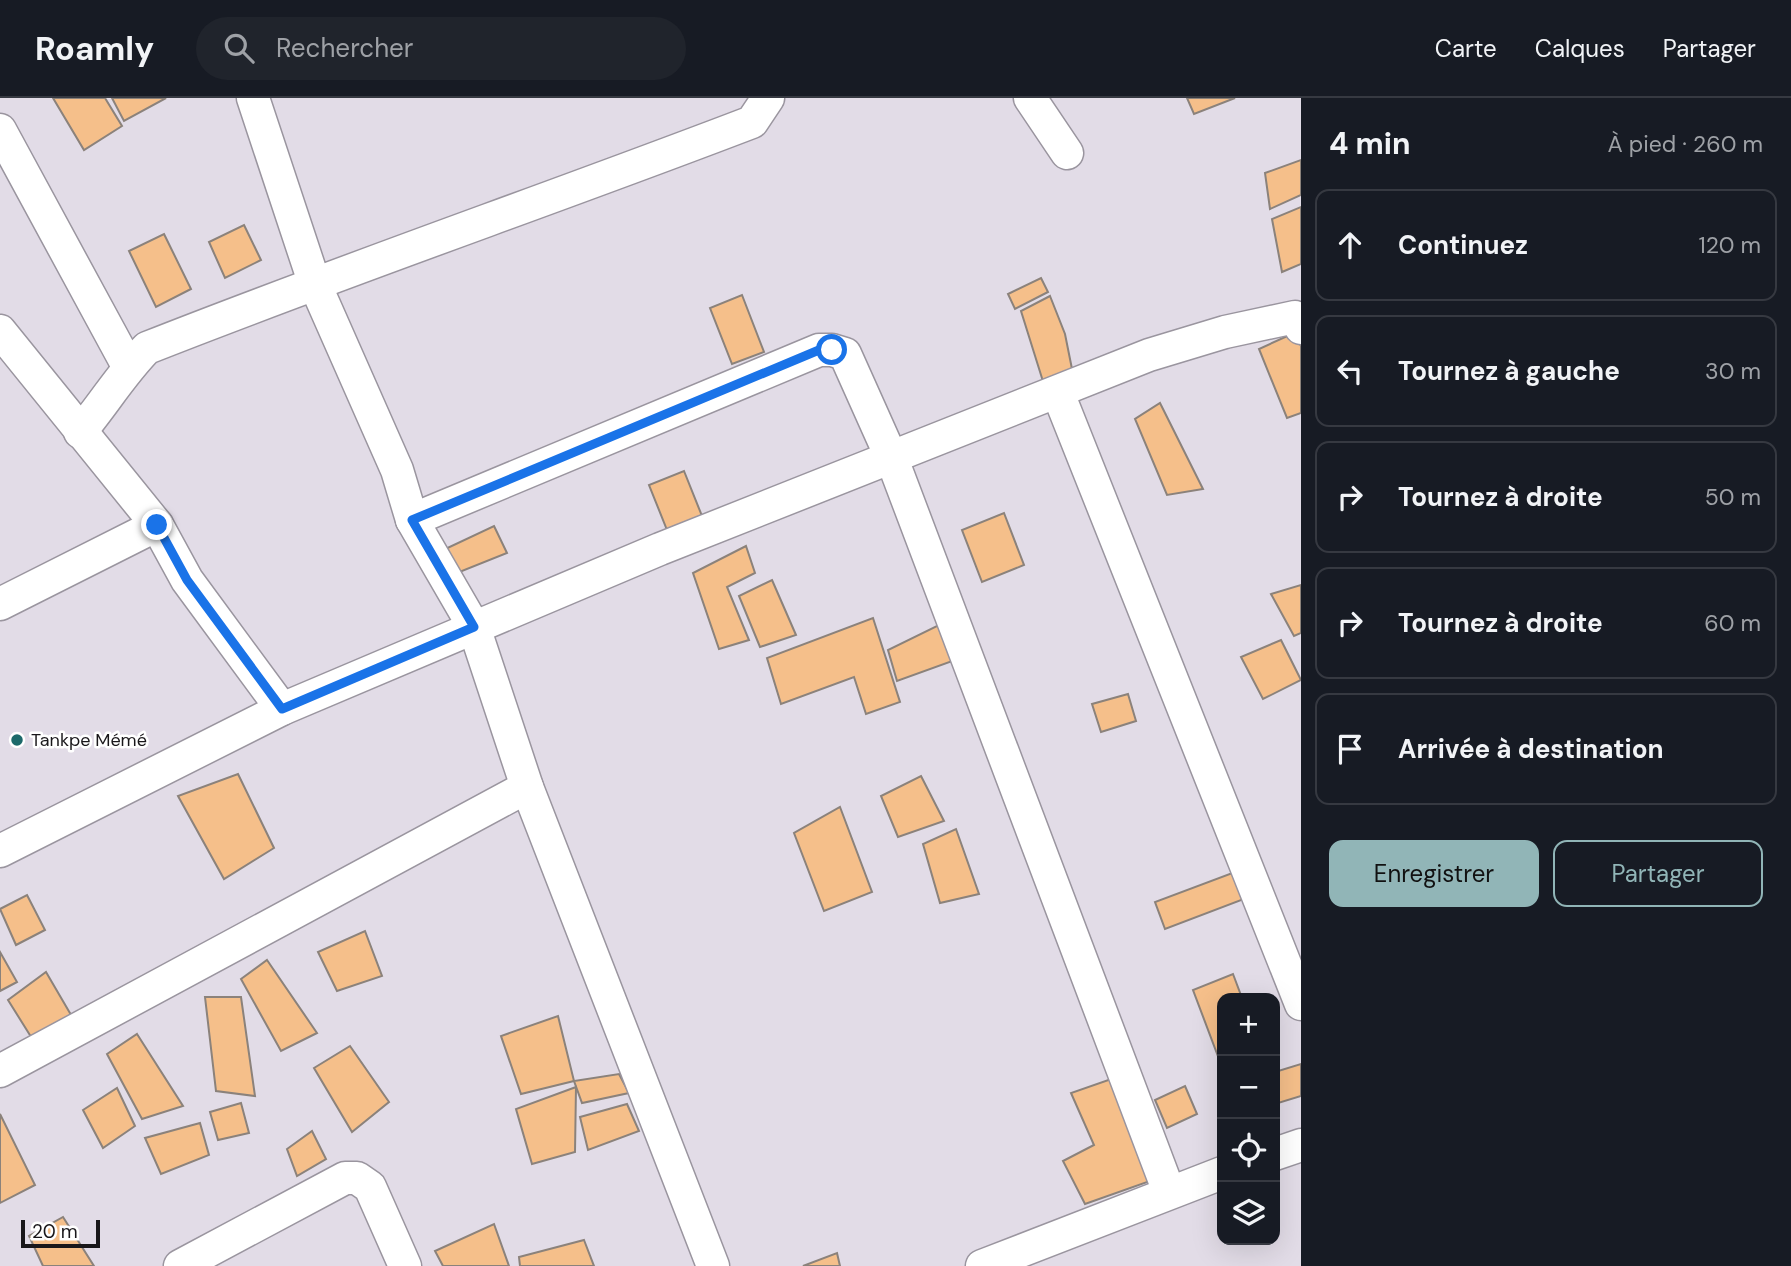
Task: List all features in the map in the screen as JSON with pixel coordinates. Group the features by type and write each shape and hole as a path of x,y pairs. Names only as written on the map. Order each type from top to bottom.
{"street":[{"path":"253,98 314,282 397,470 412,520 474,627 527,787 713,1266"},
{"path":"80,432 120,383 128,366 147,348 314,282 535,205 752,122 768,98"},
{"path":"1030,98 1067,153"},
{"path":"0,130 128,366"},
{"path":"0,851 282,709 660,549 1149,355 1225,332 1299,320"},
{"path":"0,331 157,525 187,580 282,709"},
{"path":"412,520 819,350 845,354 892,459 1169,1192"},
{"path":"1058,393 1301,1004"},
{"path":"0,604 157,525"},
{"path":"0,1071 527,787"},
{"path":"1280,1152 1301,1145"},
{"path":"982,1266 1217,1175"},
{"path":"180,1266 345,1178 357,1178 370,1187 405,1266"}],"building":[{"path":"53,98 105,98 122,126 84,150"},
{"path":"112,98 166,98 124,121"},
{"path":"1187,98 1235,98 1194,114"},
{"path":"1301,160 1301,195 1270,209 1265,173"},
{"path":"1301,207 1301,264 1282,272 1272,219"},
{"path":"244,225 261,260 225,278 209,242"},
{"path":"164,234 191,289 156,307 129,251"},
{"path":"1041,278 1048,292 1015,309 1008,294"},
{"path":"742,295 764,352 732,364 710,308"},
{"path":"1050,296 1065,334 1074,379 1046,391 1021,311"},
{"path":"1294,333 1301,346 1301,413 1287,418 1259,349"},
{"path":"1160,403 1203,489 1167,495 1135,419"},
{"path":"684,471 706,526 671,540 649,485"},
{"path":"1004,513 1024,565 982,582 962,530"},
{"path":"494,526 507,553 452,575 441,551"},
{"path":"746,546 755,573 727,587 749,640 719,649 693,573"},
{"path":"772,580 796,635 760,647 739,596"},
{"path":"1301,585 1301,633 1294,636 1271,594"},
{"path":"873,618 900,702 866,714 854,677 781,704 767,658"},
{"path":"943,623 958,659 897,681 888,650"},
{"path":"1281,640 1301,680 1263,699 1241,657"},
{"path":"1128,694 1136,721 1101,732 1092,704"},
{"path":"238,774 274,848 224,879 178,796"},
{"path":"921,776 944,821 898,837 881,796"},
{"path":"840,807 872,892 824,911 794,833"},
{"path":"956,829 979,894 940,903 923,844"},
{"path":"1235,872 1244,899 1165,929 1155,902"},
{"path":"27,895 45,930 16,945 0,909"},
{"path":"365,931 382,976 337,991 318,952"},
{"path":"0,952 17,982 0,991"},
{"path":"267,960 317,1033 281,1051 241,979"},
{"path":"46,972 74,1020 33,1040 8,1000"},
{"path":"1233,974 1240,993 1217,993 1217,1054 1193,990"},
{"path":"205,997 241,997 255,1096 216,1091"},
{"path":"558,1016 574,1081 521,1094 501,1036"},
{"path":"137,1034 183,1106 142,1119 107,1054"},
{"path":"350,1046 389,1102 352,1132 314,1068"},
{"path":"1301,1064 1301,1096 1280,1102 1280,1070"},
{"path":"619,1074 629,1093 582,1103 574,1081"},
{"path":"1117,1077 1153,1180 1085,1204 1063,1161 1094,1145 1071,1093"},
{"path":"1185,1086 1197,1114 1167,1128 1155,1100"},
{"path":"576,1087 575,1152 532,1164 516,1109"},
{"path":"117,1088 135,1126 103,1148 83,1110"},
{"path":"241,1103 249,1133 218,1140 210,1112"},
{"path":"627,1104 639,1131 588,1150 580,1117"},
{"path":"0,1114 35,1185 0,1203"},
{"path":"200,1123 209,1155 161,1174 145,1138"},
{"path":"312,1131 326,1159 297,1176 287,1149"},
{"path":"63,1217 94,1266 43,1266 29,1236"},
{"path":"494,1224 509,1266 443,1266 435,1251"},
{"path":"584,1240 594,1266 520,1266 519,1257"},
{"path":"837,1253 840,1266 803,1266"}],"place":[{"name":"Tankpe Mémé","path":"17,740"}],"route":[{"path":"157,525 187,580 282,709 474,627 412,520 819,350 832,350"}]}
